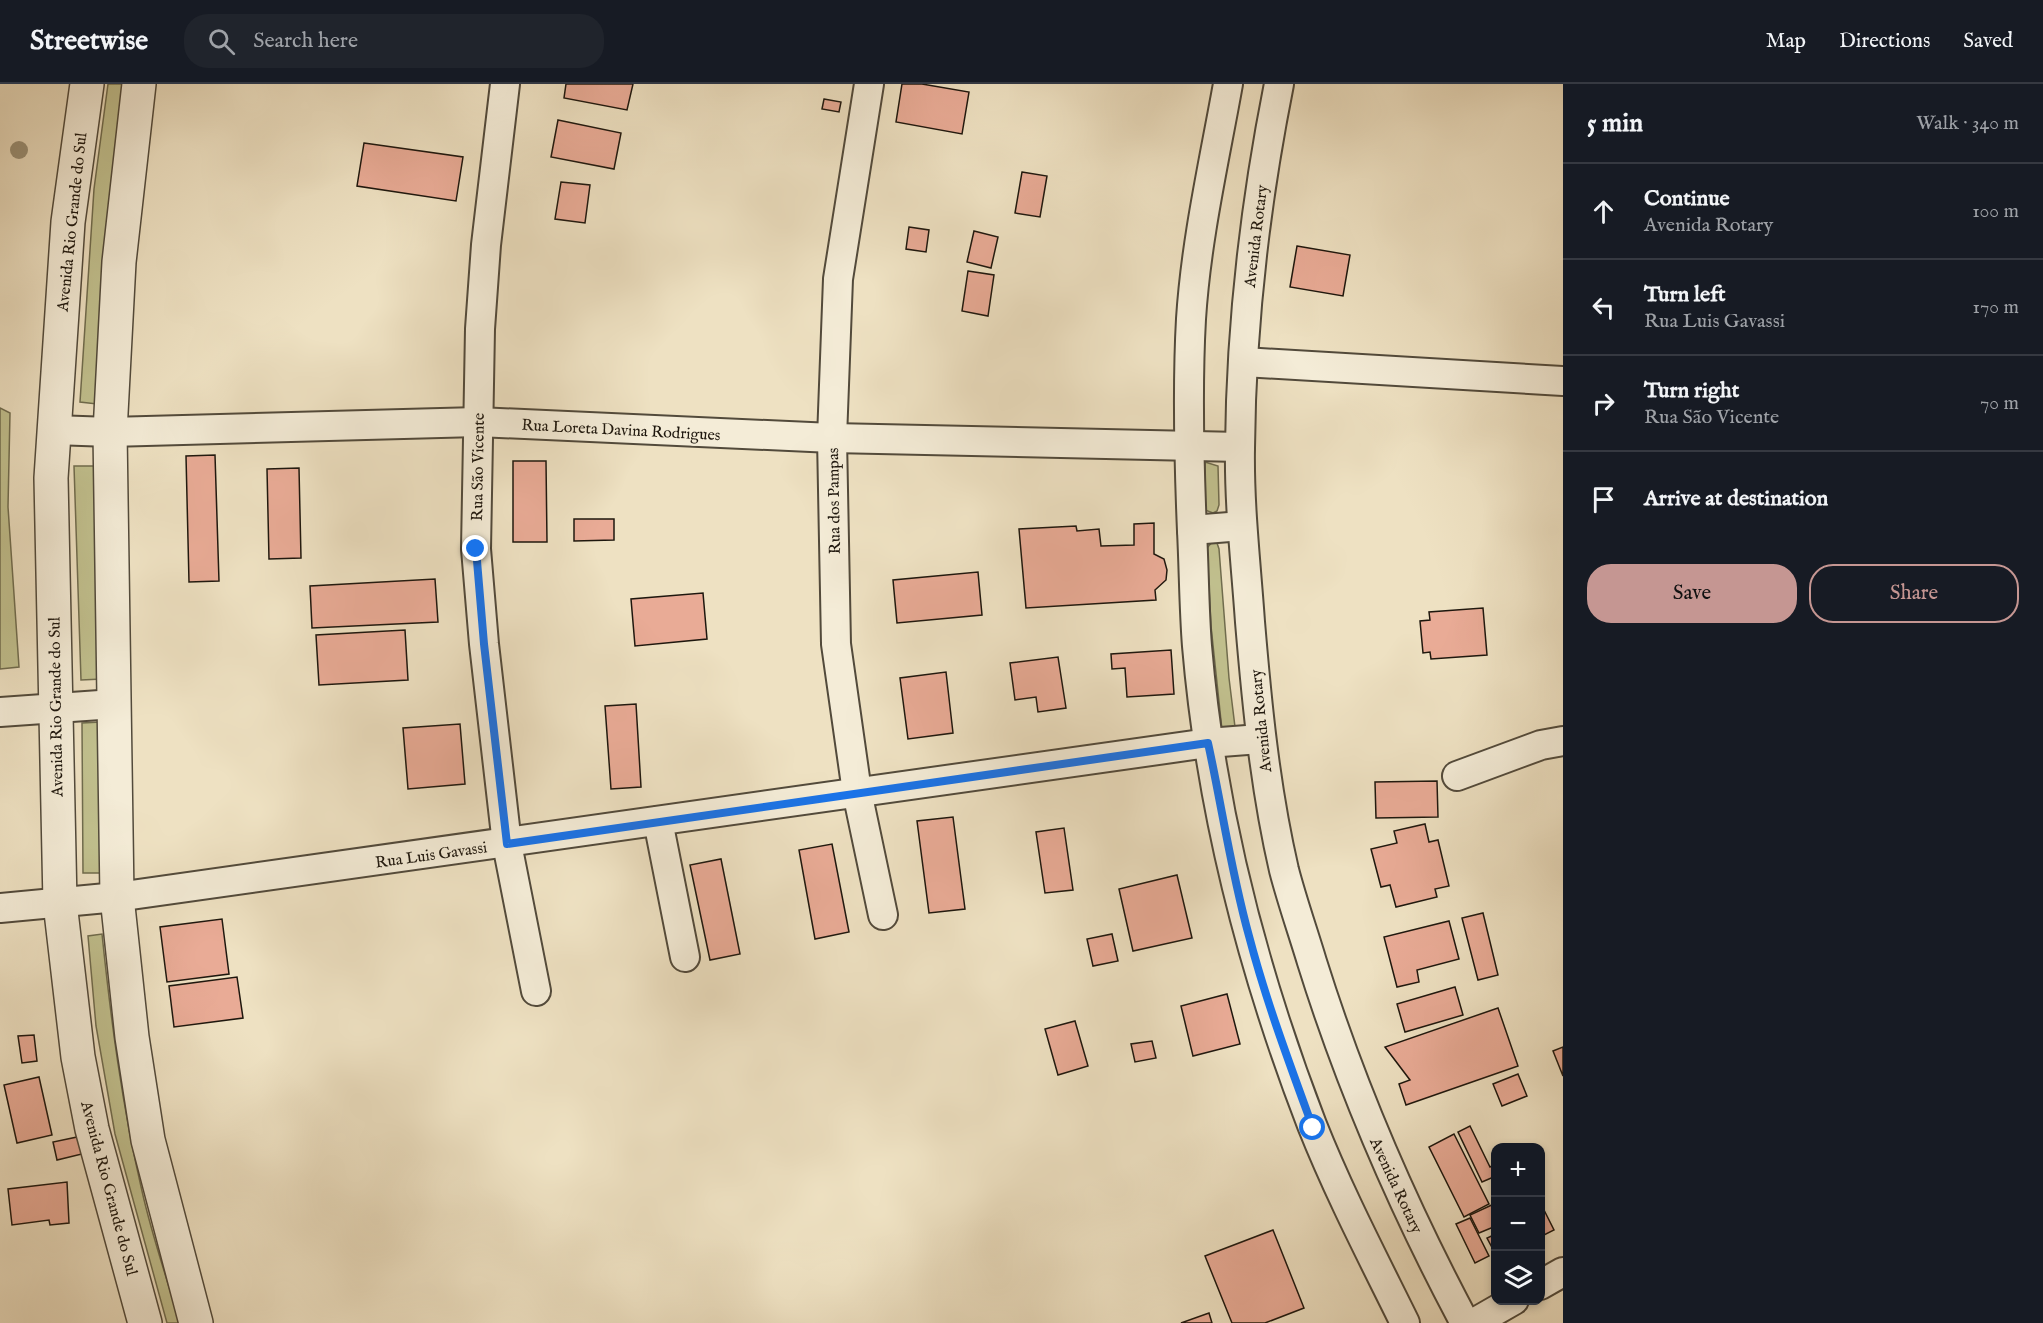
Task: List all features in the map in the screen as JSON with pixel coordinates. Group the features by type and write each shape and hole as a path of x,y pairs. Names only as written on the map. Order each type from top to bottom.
{"street":[{"name":"Avenida Rio Grande do Sul","path":"87,84 68,222 51,478 54,708 60,903 78,1057 86,1098 113,1209 145,1323"},
{"path":"140,84 119,262 110,432 117,897 132,1037 148,1140 196,1323"},
{"name":"Rua São Vicente","path":"505,84 486,245 478,422 476,549 484,644 507,844 536,991"},
{"name":"Rua dos Pampas","path":"868,84 838,279 832,438 836,644 857,792 883,915"},
{"path":"1228,84 1200,240 1191,317 1188,447 1197,645 1208,743 1239,895 1281,1039 1313,1128 1405,1323"},
{"name":"Avenida Rotary","path":"1280,84 1257,214 1244,362 1240,447 1242,526 1260,739 1285,872 1333,1029 1385,1161 1465,1323"},
{"path":"1244,362 1563,381"},
{"name":"Rua Loreta Davina Rodrigues","path":"54,430 110,432 478,422 832,438 1240,447"},
{"path":"1192,530 1242,526"},
{"path":"0,712 114,704"},
{"name":"Rua Luis Gavassi","path":"60,903 507,844 1208,743 1260,739"},
{"path":"1457,776 1541,745 1563,741"},
{"path":"657,821 685,957"},
{"path":"0,908 60,903"},
{"path":"1545,1282 1563,1272"},
{"path":"1474,1323 1505,1305"}],"shaded area":[{"path":"108,84 126,84 97,404 80,402 94,189"},
{"path":"0,408 10,413 8,507 19,667 0,669"},
{"path":"1205,462 1218,466 1219,505 1217,511 1213,513 1205,510"},
{"path":"74,466 95,466 102,679 81,680"},
{"path":"1213,541 1217,543 1219,549 1235,727 1222,730 1211,626 1207,548"},
{"path":"101,722 104,873 83,873 82,723"},
{"path":"102,934 118,1063 135,1159 150,1224 180,1323 167,1323 115,1134 96,1026 88,936"}],"building":[{"path":"566,84 633,84 627,110 564,98"},
{"path":"902,84 922,84 969,92 962,134 896,122"},
{"path":"824,99 841,102 839,112 822,109"},
{"path":"558,120 621,133 614,169 551,157"},
{"path":"364,143 463,157 456,201 357,186"},
{"path":"1022,172 1047,176 1040,217 1015,213"},
{"path":"561,182 590,185 585,223 555,219"},
{"path":"909,227 929,230 926,252 906,249"},
{"path":"974,231 998,237 991,268 967,262"},
{"path":"1297,246 1350,255 1343,296 1290,287"},
{"path":"968,271 994,275 988,316 962,311"},
{"path":"215,455 219,581 189,582 186,456"},
{"path":"513,461 546,461 547,542 513,542"},
{"path":"299,468 301,558 269,559 267,469"},
{"path":"574,519 614,519 614,540 574,541"},
{"path":"1154,523 1154,554 1164,559 1167,570 1166,580 1155,590 1156,600 1026,608 1019,529 1076,526 1077,531 1099,529 1101,546 1134,545 1134,524"},
{"path":"978,572 982,615 897,623 893,580"},
{"path":"435,579 438,622 312,628 310,586"},
{"path":"703,593 707,639 635,646 631,599"},
{"path":"1483,608 1487,655 1431,659 1430,652 1423,653 1420,621 1430,620 1429,612"},
{"path":"405,630 408,680 319,685 316,635"},
{"path":"1171,650 1174,694 1127,697 1125,668 1112,669 1111,654"},
{"path":"1058,657 1066,708 1038,712 1036,697 1015,700 1010,663"},
{"path":"946,672 953,733 908,739 900,678"},
{"path":"636,704 641,787 611,789 605,706"},
{"path":"460,724 465,784 408,789 403,728"},
{"path":"1437,781 1438,817 1376,818 1375,782"},
{"path":"953,817 965,909 929,913 917,821"},
{"path":"1425,824 1429,842 1438,840 1449,886 1435,889 1437,897 1396,907 1390,885 1381,887 1371,849 1397,843 1394,831"},
{"path":"1064,828 1073,890 1045,893 1036,832"},
{"path":"832,844 849,932 815,939 799,850"},
{"path":"721,859 740,954 710,960 690,865"},
{"path":"1177,875 1192,938 1133,951 1119,889"},
{"path":"1483,913 1498,975 1478,980 1462,918"},
{"path":"222,919 229,974 167,982 160,927"},
{"path":"1449,921 1459,959 1417,970 1419,982 1397,987 1384,937"},
{"path":"1112,934 1118,961 1093,966 1087,939"},
{"path":"237,977 243,1018 174,1027 169,986"},
{"path":"1455,987 1463,1015 1405,1032 1397,1004"},
{"path":"1227,994 1240,1044 1193,1056 1181,1006"},
{"path":"1498,1008 1518,1066 1406,1105 1399,1084 1410,1080 1385,1047"},
{"path":"1075,1021 1088,1066 1058,1075 1045,1029"},
{"path":"34,1035 37,1061 22,1063 18,1036"},
{"path":"1152,1041 1156,1058 1135,1062 1131,1044"},
{"path":"1563,1047 1563,1076 1553,1051"},
{"path":"1518,1074 1527,1096 1502,1106 1493,1084"},
{"path":"39,1077 52,1135 17,1143 4,1085"},
{"path":"1470,1126 1491,1166 1491,1178 1482,1182 1458,1132"},
{"path":"1454,1134 1489,1204 1464,1217 1429,1147"},
{"path":"82,1136 86,1153 57,1160 53,1142"},
{"path":"67,1182 69,1223 50,1225 49,1220 12,1225 8,1189"},
{"path":"1491,1205 1491,1228 1479,1233 1470,1215"},
{"path":"1545,1212 1554,1230 1545,1234"},
{"path":"1470,1218 1489,1256 1475,1263 1456,1224"},
{"path":"1273,1230 1304,1308 1265,1323 1232,1323 1205,1256"},
{"path":"1209,1313 1212,1323 1181,1323"}],"route":[{"path":"476,549 484,644 507,844 1208,743 1228,853 1249,938 1281,1039 1313,1128"}]}
